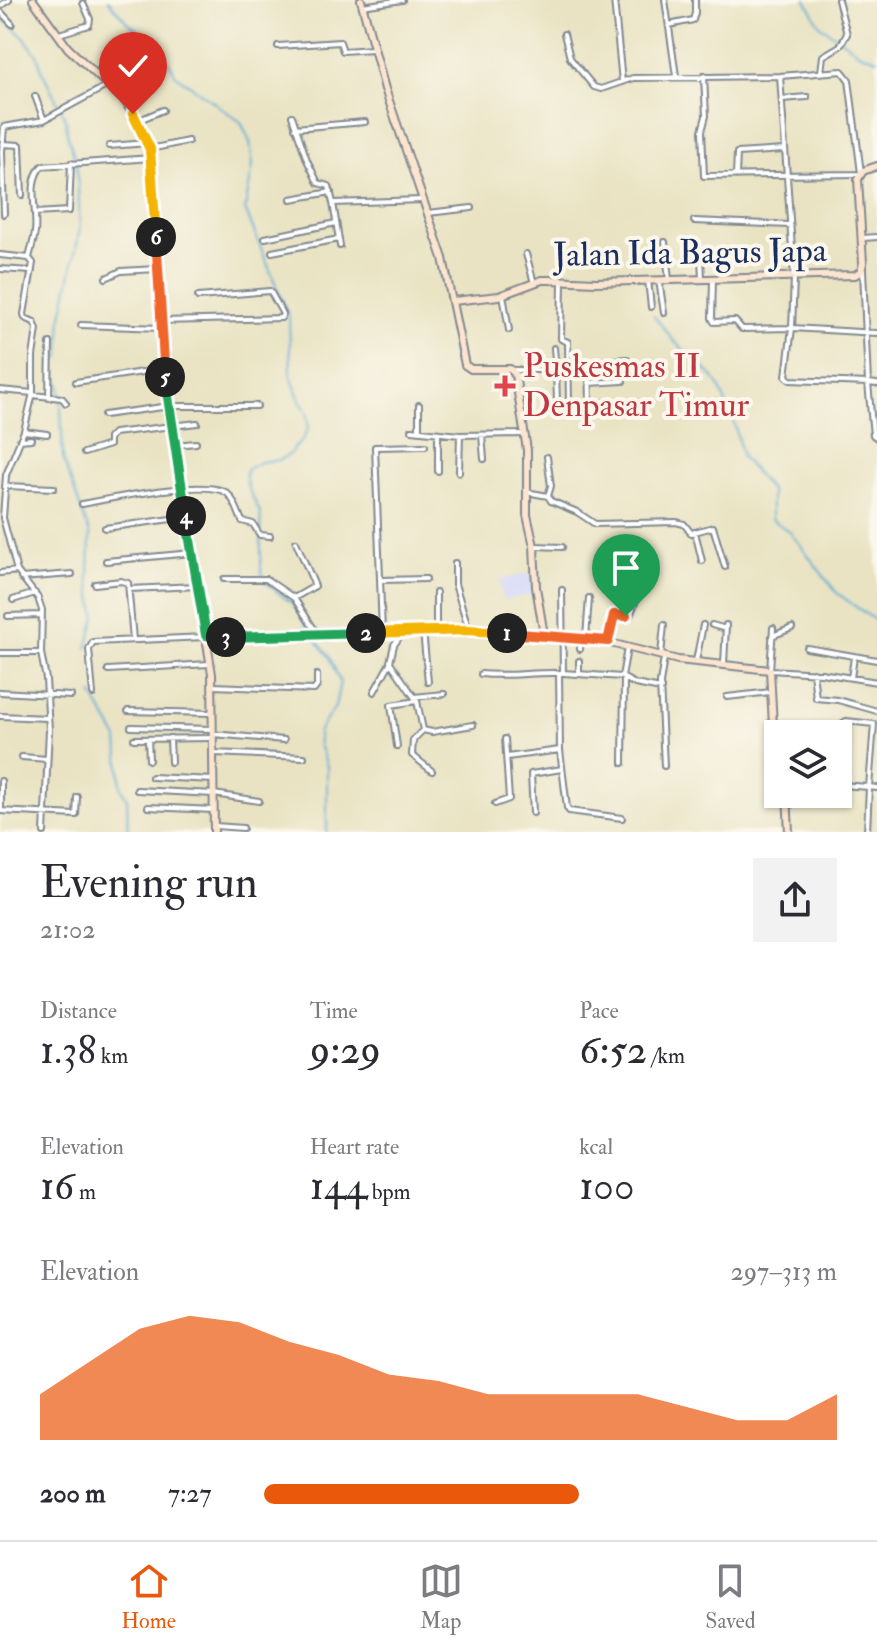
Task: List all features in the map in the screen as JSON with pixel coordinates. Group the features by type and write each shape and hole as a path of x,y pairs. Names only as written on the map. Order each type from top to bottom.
{"street":[{"path":"9,0 0,9 12,24"},
{"path":"33,0 57,35 126,102 149,146 163,369 211,664 214,829 243,828"},
{"path":"402,0 361,3 373,49 443,258 466,367 556,370"},
{"path":"614,0 622,82"},
{"path":"665,0 676,76"},
{"path":"669,25 693,20 695,0"},
{"path":"821,72 823,56 842,44 846,37 838,0"},
{"path":"57,35 89,25 90,19 83,3"},
{"path":"564,34 570,58 594,87 605,89 633,78 780,76 837,70 847,75 860,174"},
{"path":"278,46 340,42 343,51 373,49"},
{"path":"704,76 706,116 702,131 703,175 860,174 877,166"},
{"path":"780,76 794,277 787,379 877,384"},
{"path":"4,214 1,144 4,127 44,120 108,85"},
{"path":"35,96 44,120"},
{"path":"782,99 807,97"},
{"path":"137,121 163,110"},
{"path":"292,116 318,183 329,186 340,246"},
{"path":"295,128 365,122"},
{"path":"109,146 149,146 188,141"},
{"path":"1,144 20,145 22,195"},
{"path":"736,176 737,153 785,150"},
{"path":"29,258 35,231 34,191 39,169 47,164 151,158"},
{"path":"35,213 69,211 71,163"},
{"name":"Jalan Ida Bagus Japa","path":"453,301 503,295 547,280 702,280 855,275 862,268 860,174"},
{"path":"291,199 331,192"},
{"path":"333,203 422,200"},
{"path":"428,213 472,208"},
{"path":"694,221 790,225"},
{"path":"265,238 336,223"},
{"path":"863,238 877,237"},
{"path":"272,252 339,239"},
{"path":"665,242 669,280"},
{"path":"526,254 534,283"},
{"path":"0,255 29,258 33,263 24,317 34,322 37,329 33,394 24,431 8,467 2,496 4,523 17,571 40,601 42,615 41,653 48,718 44,832"},
{"path":"701,257 702,280"},
{"path":"862,268 868,383 873,435 877,438"},
{"path":"0,269 32,271"},
{"path":"106,278 121,271 157,269"},
{"path":"855,275 864,283"},
{"path":"713,279 714,322 735,321 742,329 792,328 877,333"},
{"path":"648,280 651,307"},
{"path":"659,280 664,313"},
{"path":"562,281 561,339 568,342 569,404 572,414"},
{"path":"81,325 281,318 283,314 270,291 198,297"},
{"path":"503,295 509,330"},
{"path":"49,398 50,343"},
{"path":"554,348 557,402"},
{"path":"627,359 589,363 590,403 641,403"},
{"path":"76,382 163,369"},
{"path":"513,370 527,450 527,515 534,546 536,587 544,635"},
{"path":"570,372 589,370"},
{"path":"589,383 623,381"},
{"path":"0,390 62,400"},
{"path":"419,405 419,430"},
{"path":"104,415 170,406 257,406"},
{"path":"84,453 107,447 114,433 197,423"},
{"path":"412,430 460,435 524,434"},
{"path":"24,431 47,434"},
{"path":"438,434 438,471"},
{"path":"459,472 460,435"},
{"path":"482,435 484,459"},
{"path":"20,440 31,439"},
{"path":"175,445 196,443"},
{"path":"385,632 375,447 425,446"},
{"path":"547,457 551,486 548,496"},
{"path":"5,486 54,488"},
{"path":"82,504 130,495 213,488 232,498 242,521 253,524 260,535 270,536"},
{"path":"526,492 548,496 551,501 595,524 676,522 684,524 689,533 713,527 725,567"},
{"path":"105,528 186,517"},
{"path":"695,532 702,561"},
{"path":"294,598 315,586 296,542"},
{"path":"534,546 562,547"},
{"path":"106,561 192,553"},
{"path":"455,563 455,584 469,630"},
{"path":"0,573 17,571"},
{"path":"21,578 72,574"},
{"path":"224,579 262,578 272,582 294,598 309,633"},
{"path":"381,580 426,579"},
{"path":"95,584 128,583 133,640"},
{"path":"129,589 198,586"},
{"path":"562,590 564,637 560,750 569,811 622,818"},
{"path":"13,600 35,593"},
{"path":"436,593 436,631"},
{"path":"608,641 614,615 631,615 638,595"},
{"path":"580,649 589,598"},
{"path":"8,616 42,615"},
{"path":"664,625 661,689 664,766"},
{"path":"696,663 703,625"},
{"path":"712,625 726,627 723,666"},
{"path":"773,628 770,670 774,720"},
{"path":"772,636 792,628"},
{"path":"93,694 90,644 97,641 469,630 608,641 662,657 696,663 813,672 877,682"},
{"path":"423,631 428,682"},
{"path":"374,692 401,632"},
{"path":"623,763 623,678 627,648"},
{"path":"807,648 877,660"},
{"path":"0,653 41,653"},
{"path":"851,678 854,656"},
{"path":"579,661 579,674"},
{"path":"390,662 415,699 423,730"},
{"path":"108,670 211,664"},
{"path":"813,672 816,698 838,700 877,711"},
{"path":"481,674 579,674 623,678 635,684 661,689"},
{"path":"213,686 314,690 317,675"},
{"path":"0,692 71,696"},
{"path":"727,697 771,692"},
{"path":"397,746 391,705 444,694"},
{"path":"128,711 213,713"},
{"path":"0,716 48,718"},
{"path":"852,722 875,725 867,832"},
{"path":"423,730 432,732 473,725"},
{"path":"131,727 284,740"},
{"path":"423,730 413,740 412,755 432,771"},
{"path":"134,739 213,734"},
{"path":"170,738 171,762"},
{"path":"148,739 149,760"},
{"path":"495,804 509,799 505,739"},
{"path":"506,757 560,750"},
{"path":"214,753 304,757"},
{"path":"22,757 48,759"},
{"path":"533,813 531,774 562,769"},
{"path":"152,777 214,780"},
{"path":"1,781 0,811 76,815 77,797"},
{"path":"852,786 877,788"},
{"path":"137,790 214,794 259,801"},
{"path":"148,807 214,810"},
{"path":"789,808 789,832"},
{"path":"867,809 877,809"}],"shaded area":[{"path":"532,573 533,594 503,600 499,580"}],"waterway":[{"path":"108,0 127,22 160,48 176,75 241,122 250,142 253,165 245,209 289,317 291,376 307,412 308,428 303,439 288,455 280,460 260,462 246,470 248,486 260,512 261,531"},
{"path":"806,0 820,25 860,53 877,59"},
{"path":"0,17 24,37 37,55 66,120 77,166 80,229 62,316 60,356 54,364 60,383 63,459 90,534 89,579 96,617 87,648"},
{"path":"654,316 719,386 735,426 742,457 771,491 771,519 790,532 837,593 877,622"},
{"path":"261,538 261,570 265,582 294,605 308,629"},
{"path":"311,634 329,656 340,682 335,707 318,732 327,766 327,832"},
{"path":"92,694 118,739 121,786 127,799 128,832"}],"place":[{"name":"Puskesmas II Denpasar Timur","path":"505,386"}],"route":[{"path":"133,114 150,149 163,369 206,635 469,630 608,641 614,615 626,616"}]}
